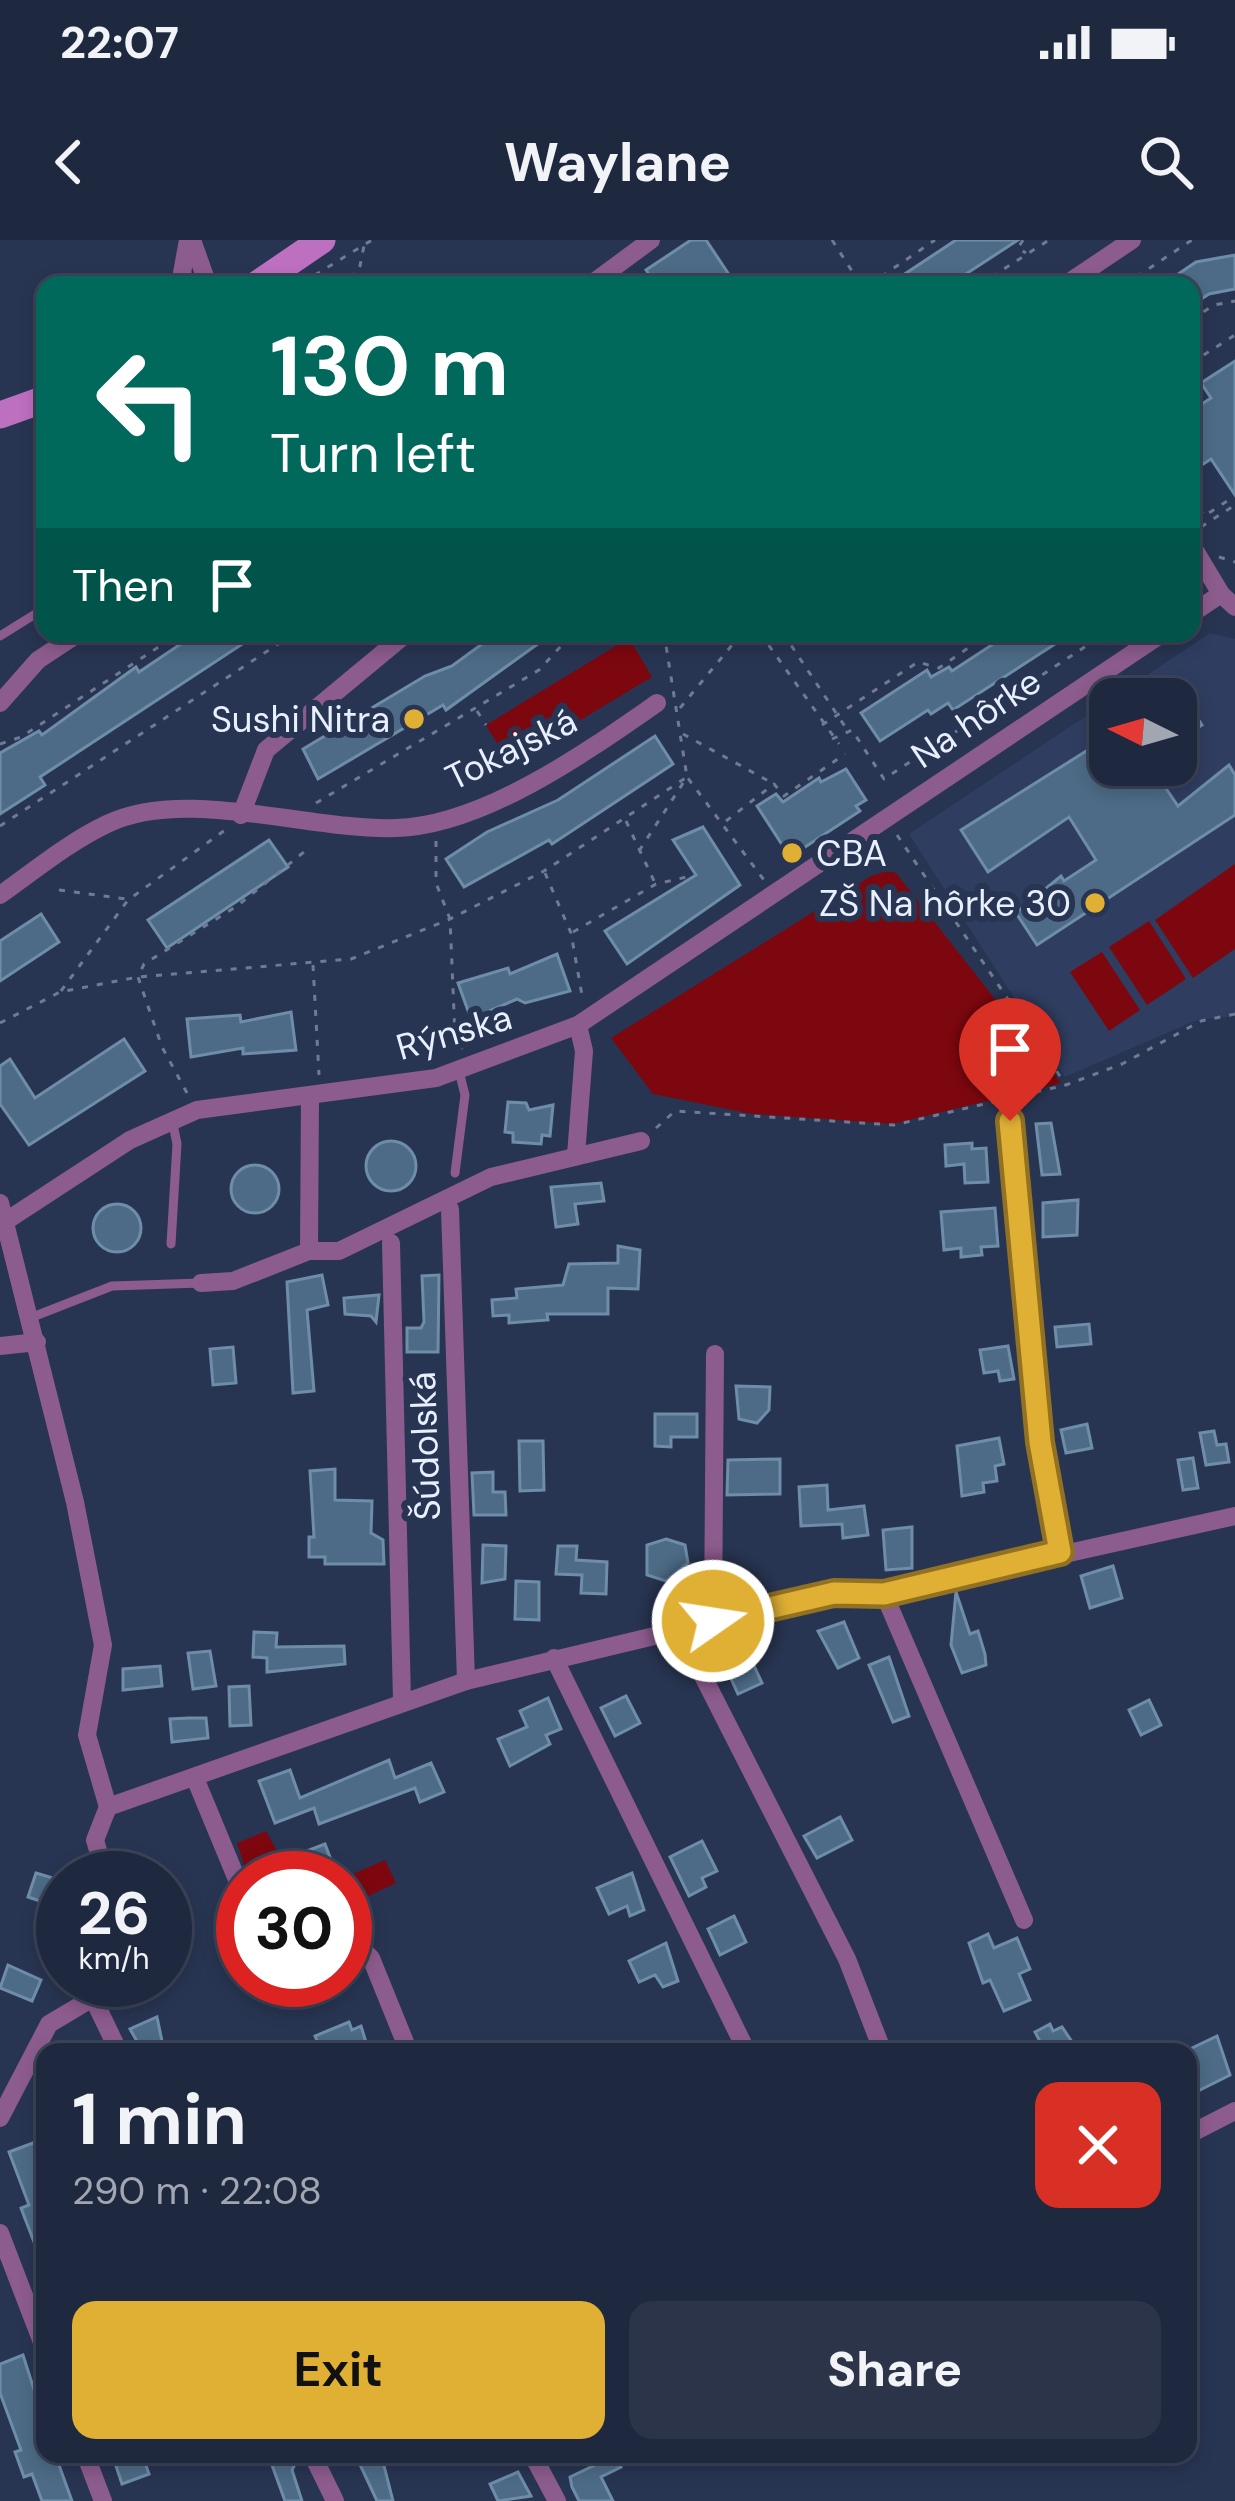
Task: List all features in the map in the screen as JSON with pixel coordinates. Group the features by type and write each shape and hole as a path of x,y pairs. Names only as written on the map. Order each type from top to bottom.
{"street":[{"path":"183,276 190,240"},
{"path":"190,240 204,276"},
{"path":"269,276 322,240"},
{"path":"602,276 651,240"},
{"path":"1078,276 1132,240"},
{"path":"0,415 36,403"},
{"path":"1200,548 1228,601"},
{"path":"0,703 38,660 65,642"},
{"path":"241,815 266,750 396,642"},
{"name":"Na hôrke","path":"886,818 1150,642"},
{"name":"Tokajská","path":"0,895 110,822 161,812 399,829 432,822 474,809 583,755 657,703"},
{"name":"Rýnska","path":"3,1212 172,1119 197,1110 315,1096 465,1069 586,1021 886,818"},
{"path":"576,1154 586,1021"},
{"path":"309,1251 315,1096"},
{"path":"1010,1121 1040,1442 1060,1552"},
{"path":"200,1283 233,1281 309,1251 339,1251 451,1193 576,1154 641,1141"},
{"name":"Šúdolská","path":"450,1209 466,1681"},
{"path":"3,1212 37,1342 103,1645 87,1735 109,1807 94,1840 97,1851"},
{"name":"Šúdolská","path":"391,1244 402,1700"},
{"path":"0,1346 37,1342"},
{"path":"713,1621 715,1354"},
{"path":"109,1807 402,1700 554,1658 834,1593 884,1594 1235,1516"},
{"path":"884,1594 1024,1920"},
{"path":"680,1629 847,1958 880,2043"},
{"path":"554,1658 743,2043"},
{"path":"195,1778 225,1851"},
{"path":"372,1960 405,2043"},
{"path":"39,2043 49,2024 78,2007"},
{"path":"97,2007 115,2043"},
{"path":"0,2118 36,2049"},
{"path":"1197,2130 1235,2111"},
{"path":"0,2233 36,2327"},
{"path":"88,2463 103,2501"},
{"path":"316,2463 335,2501"},
{"path":"537,2463 557,2501"}],"lane":[{"path":"0,636 36,614"},
{"path":"455,1173 465,1069"},
{"path":"171,1244 177,1144 172,1119"},
{"path":"30,1318 112,1286 200,1283"}],"path":[{"path":"313,276 372,240"},
{"path":"832,240 855,276"},
{"path":"882,276 935,240"},
{"path":"1023,240 1018,248 1028,254"},
{"path":"993,276 1049,240"},
{"path":"1138,276 1192,240"},
{"path":"351,276 359,271 365,244"},
{"path":"1200,314 1214,305 1235,301"},
{"path":"1200,357 1235,335"},
{"path":"1200,510 1204,516 1235,496"},
{"path":"1200,532 1235,506"},
{"path":"0,744 21,737 166,642"},
{"path":"0,826 281,642"},
{"path":"307,808 539,670 565,642"},
{"path":"666,642 686,777 776,896"},
{"path":"679,709 735,642"},
{"path":"766,642 838,744"},
{"path":"789,642 884,779 1092,642"},
{"path":"822,725 919,662 939,668 976,642"},
{"path":"476,709 486,725"},
{"path":"832,740 847,729"},
{"path":"681,733 774,784 784,796 845,754"},
{"path":"0,1023 60,992 138,977 351,958 450,920 544,871 686,777"},
{"path":"639,851 686,777"},
{"path":"725,823 733,811 774,784"},
{"path":"60,992 128,900 214,844 241,815"},
{"path":"624,818 656,884"},
{"path":"886,818 1066,1085"},
{"path":"432,822 436,883 450,920 455,1035 465,1069"},
{"path":"197,1110 162,1047 138,977 144,964 237,906 304,852"},
{"path":"544,871 571,933 586,1021"},
{"path":"571,933 656,884 691,876"},
{"path":"59,890 128,900"},
{"path":"313,962 315,1096"},
{"path":"641,1141 675,1111 894,1125 1066,1085 1122,1064 1201,1021 1235,1014"}],"shaded area":[{"name":"ZŠ Na hôrke 30","path":"1210,633 1235,639 1235,1016 1197,1020 1065,1077 909,834 1089,714 1089,786 1197,786 1197,678 1142,678"},
{"path":"622,642 631,642 652,677 509,763 486,725"},
{"path":"1235,864 1235,949 1193,978 1155,920"},
{"path":"896,873 1061,1083 893,1124 752,1114 653,1094 611,1038 871,876"},
{"path":"1149,921 1186,979 1147,1005 1109,947"},
{"path":"1102,952 1140,1010 1109,1031 1070,972"},
{"path":"266,1831 277,1851 240,1851 237,1843"},
{"path":"385,1860 396,1883 372,1894 372,1866"}],"building":[{"path":"691,240 706,240 730,276 650,276 646,270"},
{"path":"956,240 1018,240 963,276 902,276"},
{"path":"1235,255 1235,289 1200,300 1200,276 1175,276 1196,262"},
{"path":"1235,361 1235,495 1211,459 1200,466 1200,405 1211,398 1201,383"},
{"path":"184,642 245,642 40,777 45,785 0,814 0,753 39,731 42,735 136,667 139,672"},
{"path":"485,642 540,642 446,710 443,705 318,779 303,749 425,676 452,666"},
{"path":"996,642 1058,642 953,710 948,703 931,714 928,710 880,741 861,713 927,670 931,677 949,667 952,671"},
{"path":"655,736 673,764 552,844 549,840 464,887 446,859 487,832 558,800"},
{"path":"1089,749 1089,786 1164,786 1178,806 1229,765 1235,775 1235,815 1037,945 1016,913 1061,876 1064,881 1096,860 1069,817 988,872 961,830"},
{"path":"846,769 866,800 856,806 860,811 790,857 757,806 776,794 783,802 819,778 821,782"},
{"path":"703,827 740,885 627,964 605,931 696,875 673,840"},
{"path":"269,840 288,867 167,948 148,920"},
{"path":"41,914 59,942 0,981 0,941"},
{"path":"557,954 570,991 525,1003 517,999 471,1019 458,983 508,968 510,974"},
{"path":"291,1012 296,1050 243,1054 243,1048 191,1057 187,1019 240,1015 241,1022"},
{"path":"124,1039 145,1071 29,1145 0,1104 0,1066 10,1059 35,1098"},
{"path":"508,1102 526,1103 529,1110 553,1105 550,1136 542,1135 541,1144 513,1142 513,1133 505,1132"},
{"path":"1051,1123 1060,1174 1042,1175 1036,1124"},
{"path":"391,1141 408,1149 416,1166 408,1183 391,1191 374,1183 366,1166 374,1149"},
{"path":"972,1143 972,1149 986,1148 988,1182 965,1183 964,1164 946,1166 945,1145"},
{"path":"255,1165 272,1172 279,1189 272,1206 255,1213 238,1206 231,1189 238,1172"},
{"path":"601,1183 604,1201 575,1204 578,1224 556,1227 551,1187"},
{"path":"1078,1200 1077,1235 1043,1237 1043,1203"},
{"path":"117,1204 134,1211 141,1228 134,1245 117,1252 100,1245 93,1228 100,1211"},
{"path":"995,1208 998,1246 981,1247 982,1255 961,1257 961,1248 944,1250 941,1212"},
{"path":"618,1246 640,1250 638,1289 608,1288 608,1314 547,1314 548,1320 509,1323 509,1315 493,1316 492,1300 517,1298 516,1289 563,1285 569,1264 618,1263"},
{"path":"322,1275 328,1305 307,1310 314,1391 293,1393 287,1282"},
{"path":"439,1275 438,1352 407,1352 407,1328 421,1328 424,1322 422,1276"},
{"path":"379,1295 376,1322 371,1316 345,1314 344,1298"},
{"path":"1089,1324 1091,1344 1057,1347 1055,1327"},
{"path":"1008,1346 1014,1379 1000,1381 998,1371 984,1373 980,1350"},
{"path":"233,1347 236,1383 213,1385 210,1349"},
{"path":"736,1386 770,1387 769,1410 757,1423 739,1419"},
{"path":"655,1414 697,1414 697,1437 671,1437 671,1447 655,1446"},
{"path":"1087,1424 1092,1448 1066,1453 1061,1430"},
{"path":"1214,1431 1217,1445 1226,1444 1229,1462 1206,1465 1200,1433"},
{"path":"999,1438 1004,1464 995,1466 997,1481 983,1483 984,1492 962,1496 957,1446"},
{"path":"519,1441 543,1441 544,1490 520,1491"},
{"path":"1193,1458 1198,1488 1183,1490 1178,1460"},
{"path":"780,1459 780,1494 727,1495 728,1460"},
{"path":"335,1469 335,1500 372,1501 371,1533 383,1540 384,1564 325,1564 325,1557 309,1557 309,1537 314,1537 310,1471"},
{"path":"493,1472 493,1492 505,1492 506,1515 474,1515 472,1473"},
{"path":"827,1485 828,1510 864,1506 868,1535 843,1538 842,1524 801,1526 799,1487"},
{"path":"912,1527 912,1568 886,1570 883,1530"},
{"path":"666,1539 685,1545 688,1563 666,1581 647,1575 647,1545"},
{"path":"483,1545 506,1546 505,1579 482,1583"},
{"path":"558,1546 577,1546 576,1560 607,1562 606,1594 581,1593 582,1575 556,1574"},
{"path":"1113,1566 1122,1598 1090,1608 1081,1576"},
{"path":"516,1581 539,1582 539,1620 515,1619"},
{"path":"956,1592 970,1634 978,1631 986,1665 962,1673 951,1645"},
{"path":"844,1622 859,1658 838,1668 818,1631"},
{"path":"254,1632 277,1633 276,1647 344,1646 345,1664 267,1672 267,1658 253,1657"},
{"path":"210,1651 216,1686 193,1689 188,1653"},
{"path":"889,1657 909,1716 893,1722 869,1665"},
{"path":"751,1659 762,1683 738,1694 727,1670"},
{"path":"160,1666 162,1686 123,1690 123,1669"},
{"path":"249,1686 251,1725 230,1726 229,1687"},
{"path":"626,1696 640,1723 615,1736 601,1708"},
{"path":"548,1698 561,1729 546,1735 550,1744 510,1766 498,1739 527,1727 520,1711"},
{"path":"1149,1700 1161,1725 1141,1735 1129,1710"},
{"path":"206,1718 208,1738 172,1742 170,1719"},
{"path":"389,1760 395,1778 431,1763 444,1792 420,1802 415,1788 319,1824 314,1808 275,1823 259,1781 290,1770 300,1798"},
{"path":"840,1817 852,1840 817,1858 804,1836"},
{"path":"702,1841 717,1871 702,1878 706,1887 689,1896 670,1857"},
{"path":"36,1873 36,1900 28,1897"},
{"path":"632,1873 644,1910 630,1916 627,1906 609,1914 597,1888"},
{"path":"734,1916 746,1942 720,1955 708,1929"},
{"path":"988,1934 994,1948 1017,1938 1030,1969 1019,1974 1030,2000 1004,2011 990,1980 983,1983 969,1943"},
{"path":"666,1943 678,1981 663,1987 655,1975 639,1982 629,1961"},
{"path":"8,1965 36,1978 32,2001 0,1988"},
{"path":"157,2017 162,2043 138,2043 130,2029"},
{"path":"349,2022 352,2030 361,2026 366,2043 318,2043 315,2036"},
{"path":"1050,2024 1053,2031 1062,2027 1073,2043 1041,2043 1035,2032"},
{"path":"1217,2036 1230,2075 1198,2091 1197,2089 1197,2046"},
{"path":"36,2142 36,2247 21,2208 29,2205 9,2152"},
{"path":"23,2355 36,2396 36,2463 58,2463 72,2501 42,2501 32,2474 24,2477 15,2452 21,2450 0,2393 0,2364"},
{"path":"115,2463 145,2463 149,2474 122,2484"},
{"path":"271,2463 296,2463 292,2470 302,2501 285,2501"},
{"path":"359,2463 383,2463 393,2501 377,2501"},
{"path":"619,2463 621,2467 601,2477 613,2501 579,2501 570,2477 597,2464"},
{"path":"518,2472 531,2496 498,2501 490,2484"}],"place":[{"name":"Sushi Nitra","path":"414,719"},
{"name":"CBA","path":"792,853"},
{"name":"ZŠ Na hôrke 30","path":"1095,903"}],"route":[{"path":"713,1621 834,1593 884,1594 1060,1552 1040,1442 1010,1121"}]}
